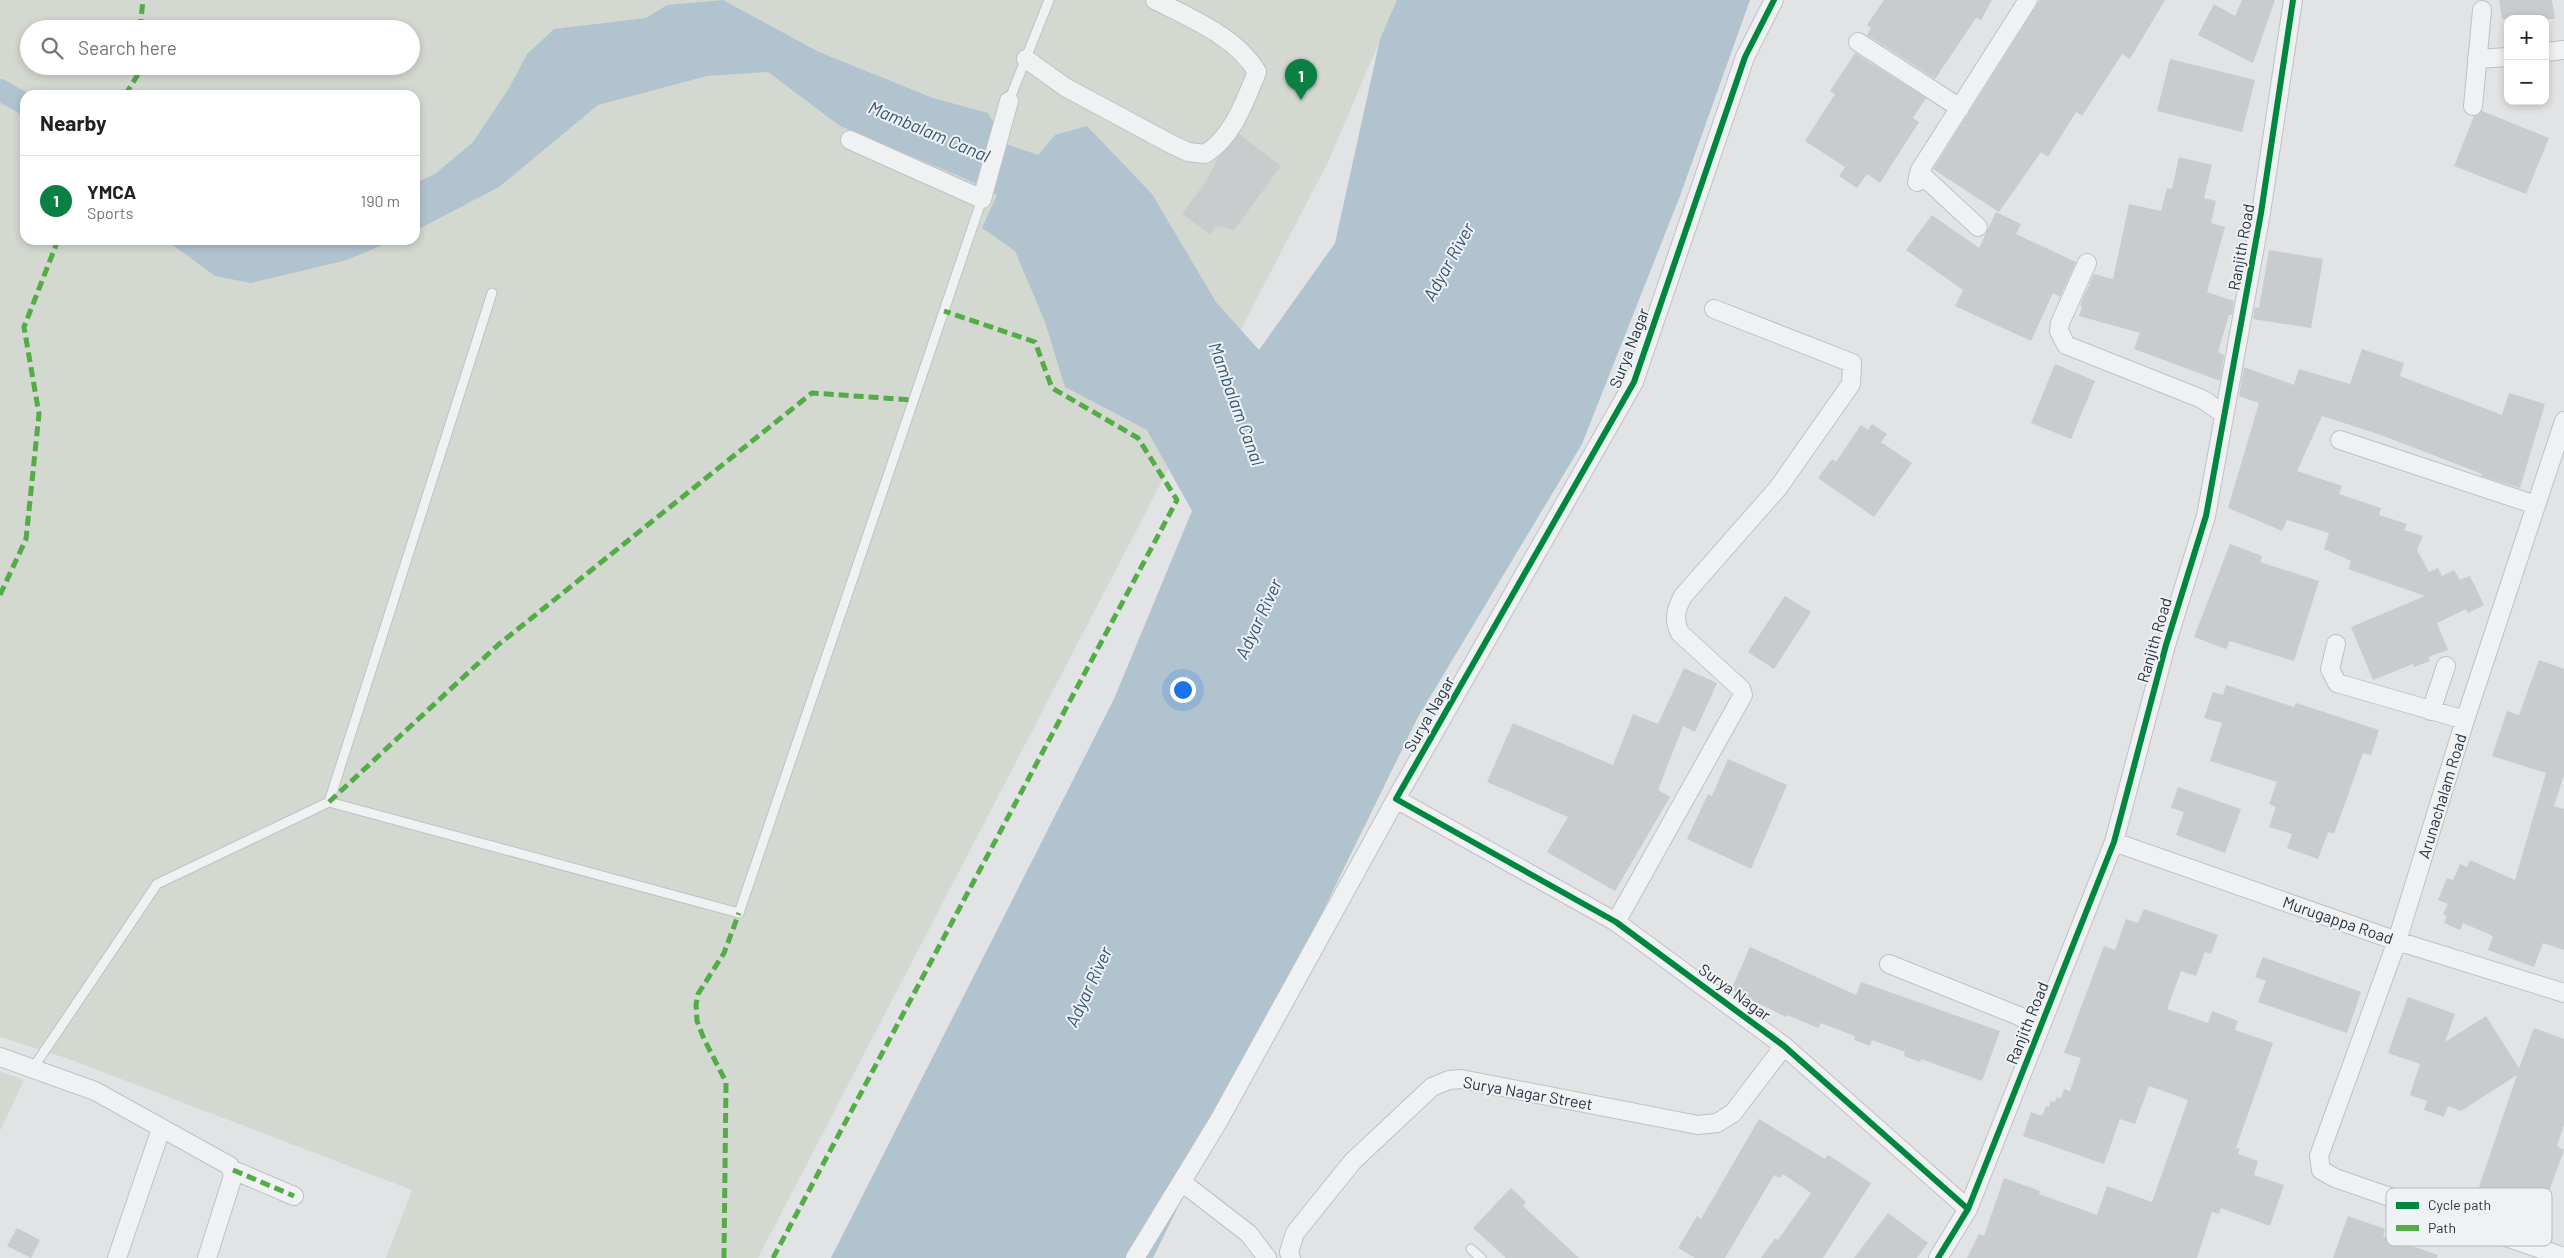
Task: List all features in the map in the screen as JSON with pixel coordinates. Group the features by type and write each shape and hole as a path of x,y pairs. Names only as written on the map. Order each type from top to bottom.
{"street":[{"path":"1026,59 1065,87 1155,135 1188,152 1205,154 1221,141 1234,122 1257,72 1248,56 1241,51 1183,14 1155,0"},
{"name":"Surya Nagar","path":"1774,0 1745,57 1634,382 1396,799 1616,922 1784,1046 1968,1208"},
{"path":"1978,227 1924,177 1917,182 1920,170 2028,0"},
{"name":"Ranjith Road","path":"1938,1258 1968,1208 2114,842 2166,645 2206,516 2262,212 2293,0"},
{"path":"2473,106 2482,10"},
{"path":"1858,42 1960,108"},
{"path":"2549,52 2564,50"},
{"path":"2477,59 2504,57"},
{"path":"850,140 982,199 1009,101"},
{"path":"2087,263 2060,323 2059,332 2066,344 2202,399 2224,414"},
{"path":"1616,922 1743,695 1741,689 1680,633 1675,624 1678,605 1778,488 1851,384 1852,363 1714,309"},
{"name":"Arunachalam Road","path":"2386,1196 2335,1178 2321,1170 2319,1156 2397,941 2465,720 2564,421"},
{"path":"2340,440 2536,504"},
{"path":"2336,644 2330,669 2337,683 2465,720"},
{"path":"2431,710 2446,666"},
{"path":"1135,1258 1183,1183 1396,799"},
{"name":"Murugappa Road","path":"2114,842 2397,941 2564,993"},
{"path":"1889,964 2019,1016 2040,1028"},
{"name":"Surya Nagar Street","path":"1291,1258 1290,1252 1295,1233 1353,1161 1432,1088 1449,1080 1461,1079 1698,1125 1717,1122 1733,1113 1784,1046"},
{"path":"0,1057 95,1091 230,1166 233,1170 294,1196"},
{"path":"117,1258 161,1129"},
{"path":"206,1258 232,1180 233,1170"},
{"path":"1183,1183 1249,1234 1267,1258"},
{"name":"Arunachalam Road","path":"2532,1246 2564,1257"}],"lane":[{"path":"1009,101 1049,0"},
{"path":"33,1068 157,884 329,802 739,913 982,199"},
{"path":"329,802 492,293"},
{"path":"1471,1249 1481,1258"}],"shaded area":[{"path":"0,0 1397,0 1329,160 758,1258 386,1258 412,1190 66,1058 0,1037"},
{"path":"0,1072 24,1080 0,1131"}],"water":[{"name":"Adyar River","path":"723,0 819,52 933,98 988,113 1006,144 1038,155 1055,135 1087,126 1152,194 1216,302 1259,350 1335,243 1380,39 1397,0 1750,0 1680,196 1582,444 1418,717 1153,1258 831,1258 1114,699 1192,511 1147,430 1065,387 1045,322 1015,251 982,228 997,195 966,179 840,126 768,72 707,76 598,105 499,187 420,228 420,181 435,174 473,142 509,88 527,54 554,29 646,18 667,5"},
{"path":"173,245 382,245 347,260 251,283 215,276"}],"building":[{"path":"1884,0 1992,0 1981,20 1976,18 1935,79 1867,35 1871,28 1867,25"},
{"path":"2040,0 2165,0 2130,59 2122,54 2082,116 2076,112 2048,157 2041,152 1999,212 1933,169"},
{"path":"2242,0 2275,0 2253,63 2198,35 2214,4 2235,16"},
{"path":"2499,0 2552,0 2555,19 2549,19 2549,15 2504,15 2504,19 2502,19"},
{"path":"1855,53 1926,98 1913,118 1919,122 1880,183 1867,174 1857,188 1839,176 1845,167 1805,141 1835,94 1830,91"},
{"path":"2170,59 2255,80 2242,132 2157,111"},
{"path":"2482,111 2549,138 2526,194 2454,166 2474,116"},
{"path":"1239,134 1281,166 1234,230 1217,226 1210,234 1182,214 1206,181 1219,157"},
{"path":"2179,157 2212,165 2204,198 2216,201 2211,223 2225,227 2207,292 2234,301 2232,315 2229,315 2218,352 2224,355 2220,381 2134,349 2140,333 2079,316 2082,306 2080,305 2094,274 2113,279 2129,204 2161,211 2167,188 2172,189"},
{"path":"1996,212 2021,224 2016,234 2076,262 2060,297 2053,293 2031,341 1955,306 1963,290 1906,250 1932,215 1979,248"},
{"path":"2269,250 2323,259 2311,328 2253,319 2255,307 2259,308"},
{"path":"2362,349 2404,363 2400,376 2502,415 2509,393 2545,404 2520,488 2481,476 2482,474 2381,435 2322,416 2297,471 2342,486 2339,494 2381,508 2379,515 2407,524 2404,530 2423,536 2417,550 2429,572 2438,568 2442,576 2454,570 2460,580 2470,576 2484,605 2468,613 2466,609 2437,623 2448,650 2428,657 2430,661 2414,667 2413,664 2373,680 2351,627 2425,596 2348,569 2351,561 2324,549 2329,533 2287,520 2282,531 2228,508 2259,403 2239,396 2244,367 2294,385 2299,369 2350,384"},
{"path":"2055,364 2095,381 2071,439 2031,423"},
{"path":"1872,424 1887,434 1881,442 1912,463 1874,517 1818,478 1832,459 1836,462 1861,425 1868,430"},
{"path":"2230,544 2262,556 2260,562 2319,581 2294,661 2230,641 2226,649 2194,637"},
{"path":"1785,596 1811,612 1774,669 1748,652"},
{"path":"2539,660 2564,669 2564,775 2554,806 2564,809 2564,950 2543,943 2534,967 2488,950 2493,936 2463,923 2460,930 2444,923 2447,916 2443,914 2448,904 2438,900 2447,878 2453,880 2460,864 2467,867 2470,860 2515,880 2546,773 2492,756 2507,711 2519,715"},
{"path":"1684,668 1717,683 1695,732 1683,726 1658,790 1670,797 1615,891 1547,852 1568,817 1487,782 1513,723 1613,765 1633,714 1658,724"},
{"path":"2226,685 2294,707 2296,703 2379,730 2371,755 2363,753 2334,834 2328,832 2318,859 2287,848 2292,834 2269,827 2276,807 2269,804 2277,782 2210,761 2222,723 2204,718 2213,692 2223,695"},
{"path":"1728,759 1787,785 1751,869 1687,839 1708,794 1712,796"},
{"path":"2178,787 2241,809 2225,853 2176,835 2184,812 2171,808"},
{"path":"2144,909 2218,935 2211,954 2205,952 2196,976 2181,971 2167,1009 2208,1023 2212,1011 2238,1021 2235,1030 2273,1043 2236,1148 2240,1149 2238,1154 2258,1161 2254,1175 2284,1185 2270,1226 2221,1208 2219,1214 2212,1212 2197,1258 1967,1258 1979,1234 1984,1236 2004,1178 2040,1191 2039,1194 2097,1215 2107,1186 2152,1202 2188,1100 2149,1086 2135,1124 2120,1119 2104,1164 2023,1136 2031,1112 2042,1116 2046,1106 2049,1107 2051,1101 2055,1102 2057,1097 2061,1098 2064,1089 2070,1091 2081,1058 2064,1053 2104,946 2115,950 2126,919 2138,923"},
{"path":"1750,947 1856,995 1861,982 2000,1031 1982,1081 1921,1059 1920,1062 1904,1056 1905,1052 1872,1040 1870,1046 1854,1040 1855,1036 1821,1023 1818,1028 1787,1015 1786,1017 1731,990"},
{"path":"2263,957 2361,992 2347,1033 2258,1002 2266,981 2255,977"},
{"path":"2408,997 2455,1014 2445,1042 2486,1016 2519,1068 2534,1028 2564,1039 2564,1125 2557,1146 2564,1150 2550,1188 2479,1188 2517,1075 2461,1111 2448,1106 2444,1117 2424,1110 2427,1101 2410,1095 2420,1064 2388,1053"},
{"path":"1759,1119 1825,1159 1828,1155 1871,1183 1823,1258 1761,1258 1775,1238 1778,1240 1811,1193 1783,1174 1780,1178 1774,1175 1725,1258 1695,1258 1678,1248 1697,1216 1701,1219"},
{"path":"1511,1188 1526,1202 1523,1206 1579,1258 1506,1258 1473,1228"},
{"path":"1888,1213 1928,1243 1917,1258 1854,1258"},
{"path":"2348,1216 2385,1229 2383,1236 2386,1237 2386,1246 2412,1246 2438,1255 2437,1258 2333,1258"},
{"path":"17,1228 40,1240 31,1258 7,1246"}],"waterway":[{"name":"Mambalam Canal","path":"0,90 20,101"}],"marked path":[{"path":"141,20 143,0"},
{"path":"128,90 137,75"},
{"path":"0,595 26,539 39,414 24,327 56,245"},
{"path":"773,1258 1177,500 1138,438 1052,388 1035,342 944,311"},
{"path":"329,802 498,645 812,393 913,400"},
{"path":"724,1258 726,1082 704,1039 697,1021 696,1005 698,994 724,953 739,913"},
{"path":"233,1170 294,1196"}],"cycle path":[{"path":"1774,0 1745,57 1634,382 1396,799 1616,922 1784,1046 1968,1209"},
{"path":"1938,1258 1968,1209 2114,842 2166,645 2206,516 2261,213 2293,0"}],"place":[{"name":"YMCA","path":"1301,100"}]}
